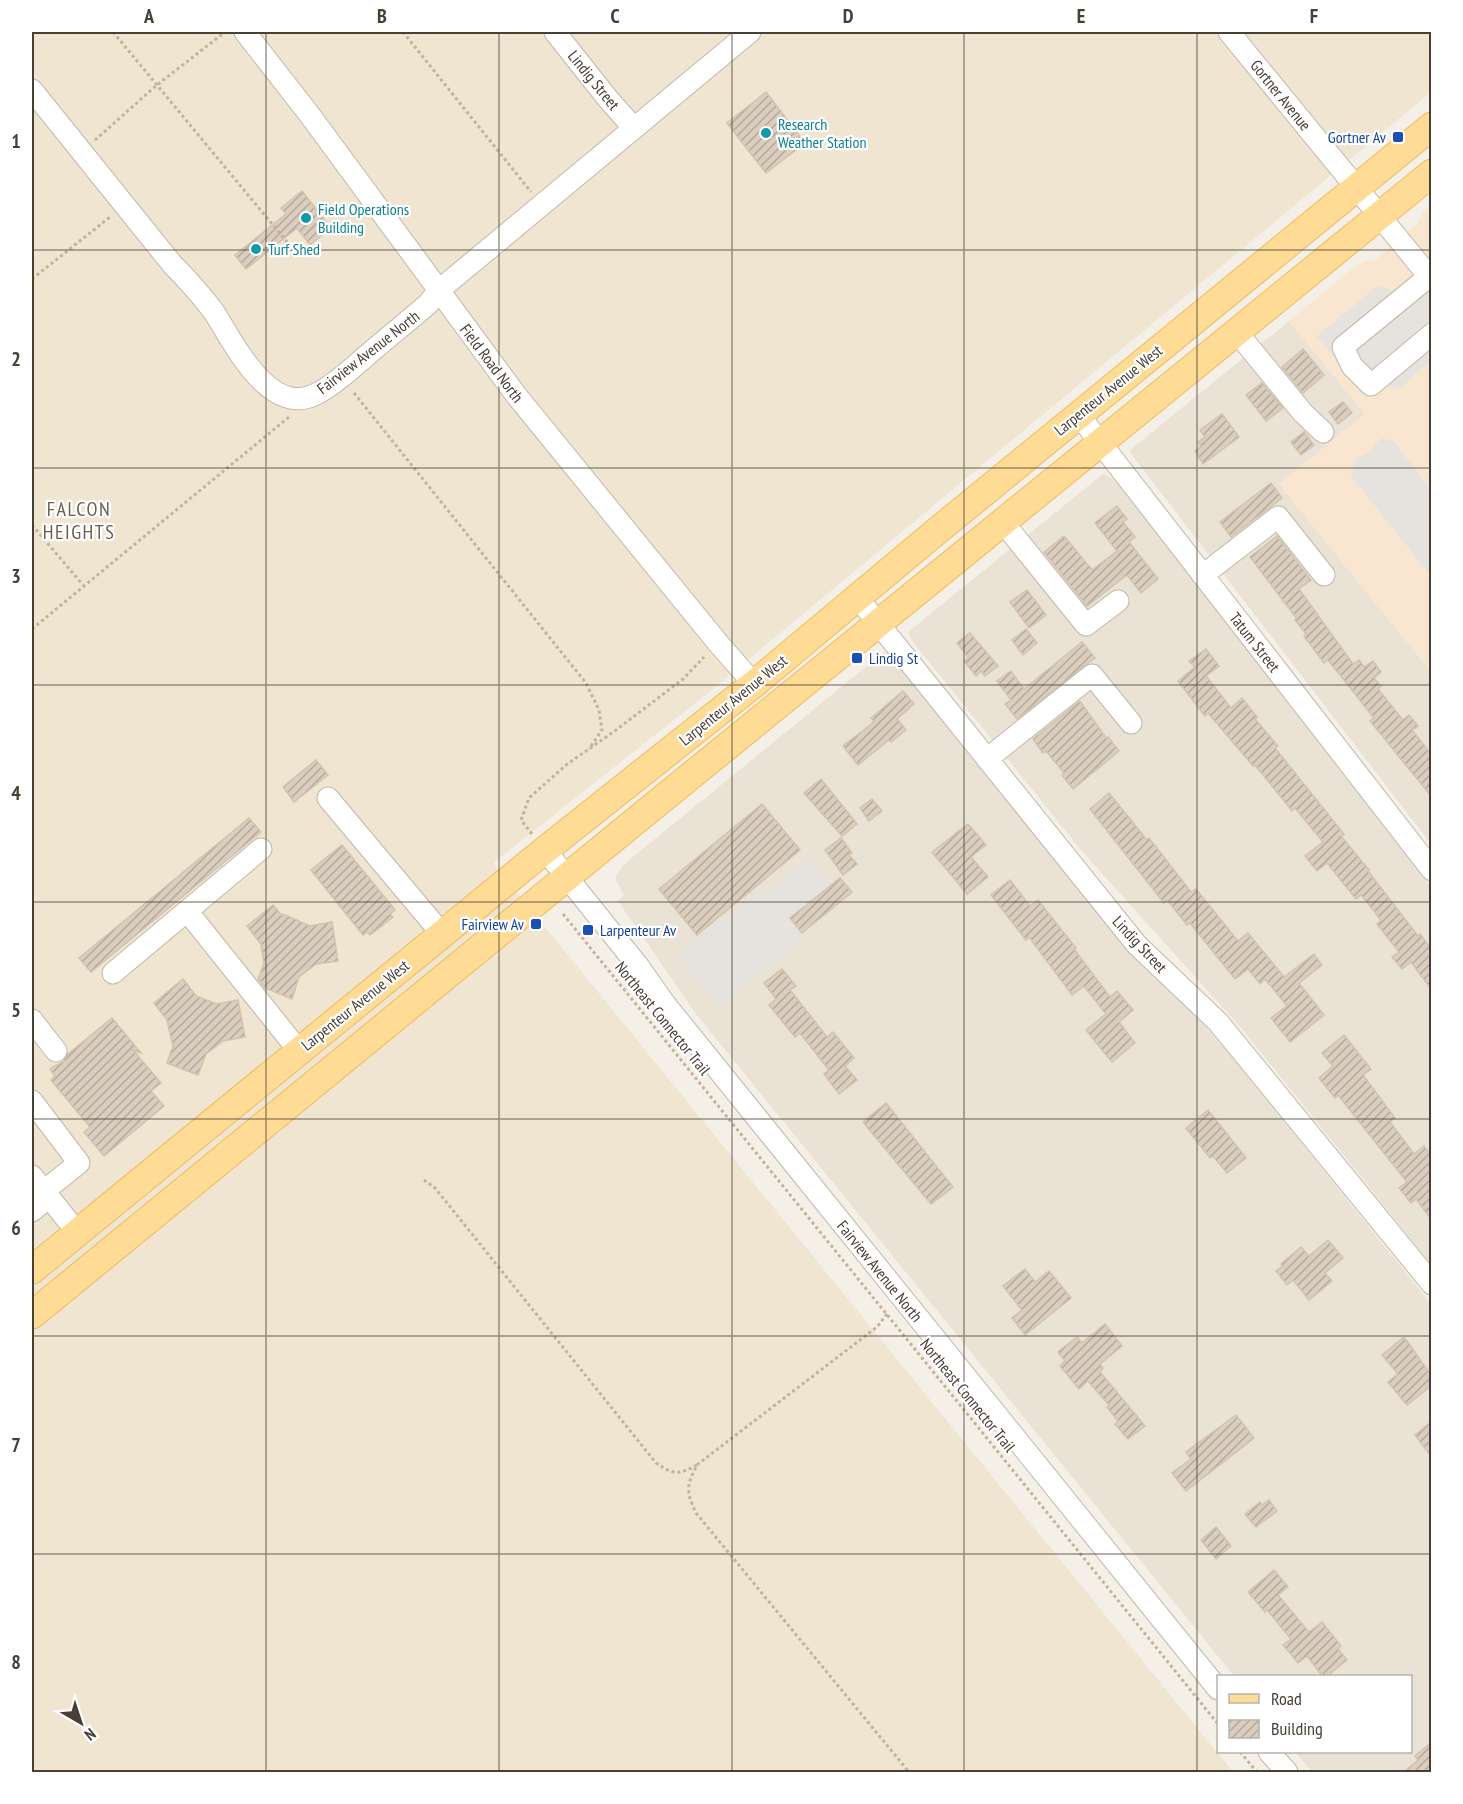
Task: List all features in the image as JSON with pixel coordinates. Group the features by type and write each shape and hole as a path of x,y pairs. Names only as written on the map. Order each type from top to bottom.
{"main road":[{"name":"Larpenteur Avenue West","path":"32,1270 545,850 754,684 1078,414 1431,126"},
{"name":"Larpenteur Avenue West","path":"32,1315 1099,441 1431,173"},
{"path":"77,1232 99,1259"}],"street":[{"name":"Field Road North","path":"244,32 309,114 516,395 754,684"},
{"name":"Lindig Street","path":"555,32 633,127"},
{"name":"Fairview Avenue North","path":"32,90 172,264 198,291 251,369 269,388 283,396 300,398 316,395 341,377 428,304 438,291 750,32"},
{"name":"Gortner Avenue","path":"1229,32 1430,277"},
{"path":"1430,277 1343,347 1352,366 1371,385 1431,334"},
{"path":"1236,331 1303,412 1323,432"},
{"name":"Tatum Street","path":"1078,414 1431,870"},
{"path":"1203,575 1278,517 1324,575"},
{"path":"1002,521 1086,625 1118,601"},
{"name":"Lindig Street","path":"856,597 1137,945 1218,1022 1431,1284"},
{"path":"987,759 1092,675 1131,723"},
{"path":"328,798 442,934"},
{"path":"113,974 261,849"},
{"name":"Fairview Avenue North","path":"545,850 665,1004 900,1297 1217,1688"},
{"path":"187,912 299,1051"},
{"path":"32,1020 56,1051"},
{"path":"32,1101 79,1163 41,1188 32,1211"},
{"path":"41,1188 77,1232"},
{"path":"1270,1753 1287,1773"}],"path":[{"path":"113,32 292,249"},
{"path":"81,151 225,32"},
{"path":"403,32 542,206"},
{"path":"32,279 110,217 132,213"},
{"path":"341,377 586,683 599,710 602,730 589,749"},
{"path":"32,629 289,417"},
{"path":"32,525 83,586"},
{"path":"545,850 521,820 529,798 566,765 683,679 718,643"},
{"name":"Northeast Connector Trail","path":"563,914 1217,1723"},
{"path":"423,1180 435,1188 656,1463 670,1473 682,1473 698,1464 877,1327 900,1297"},
{"path":"698,1464 689,1479 688,1488 688,1497 696,1513 909,1773"},
{"path":"1241,1753 1257,1773"}],"shaded area":[{"path":"32,32 1431,32 1431,92 708,693 493,863 1233,1772 32,1772"},
{"path":"1431,205 1431,672 1279,484 1365,414 1289,321 1357,265 1365,261 1374,261 1418,223 1422,214"},
{"path":"1431,259 1431,361 1399,389 1382,384 1366,398 1317,336 1379,285 1394,292"},
{"path":"1289,321 1365,414 1279,484 1431,672 1431,844 1130,450"},
{"path":"1382,438 1394,442 1429,487 1432,495 1431,576 1351,476 1357,458 1371,452"},
{"path":"1103,474 1117,481 1130,497 1431,886 1431,1264 1242,1029 1081,850 912,641 908,632"},
{"path":"884,652 895,660 1230,1054 1431,1304 1431,1772 1312,1772 1296,1753 1412,1753 1412,1675 1233,1675 696,1014 618,901 624,895 616,881 616,875 623,865"},
{"path":"805,853 831,885 789,919 804,938 719,1006 678,955 761,888 767,893 803,864 799,858"}],"building":[{"name":"Research Weather Station","path":"766,92 805,143 766,173 727,123"},
{"path":"302,191 331,228 310,245 297,228 246,269 235,255 286,214 281,208"},
{"path":"1303,349 1324,375 1303,393 1282,367"},
{"path":"1262,383 1283,408 1266,421 1246,395"},
{"path":"1343,402 1352,413 1338,424 1329,412"},
{"path":"1222,414 1239,437 1203,464 1195,451 1201,446 1198,442 1205,437 1200,430"},
{"path":"1304,432 1314,445 1301,455 1291,442"},
{"path":"1271,483 1282,498 1231,537 1220,522"},
{"path":"1117,506 1127,519 1123,522 1135,537 1129,542 1158,579 1141,593 1127,575 1087,606 1044,552 1064,536 1092,570 1117,551 1095,523"},
{"path":"1277,536 1311,580 1299,589 1353,664 1359,660 1364,667 1373,661 1381,672 1374,678 1381,686 1378,689 1403,720 1409,715 1418,726 1412,730 1431,754 1431,796 1370,721 1374,718 1328,660 1324,663 1304,636 1306,634 1295,620 1297,619 1250,557"},
{"path":"1027,590 1046,615 1029,628 1010,602"},
{"path":"1026,629 1037,643 1023,655 1012,640"},
{"path":"970,633 998,666 985,676 981,671 976,676 964,661 969,658 957,643"},
{"path":"1082,642 1095,658 1017,719 1005,704 1011,700 997,681 1011,671 1024,689"},
{"path":"1206,649 1219,666 1206,676 1231,708 1242,698 1257,717 1255,719 1278,746 1275,748 1344,834 1341,836 1418,936 1420,934 1431,949 1431,989 1411,962 1402,969 1392,957 1399,952 1377,924 1381,920 1361,895 1356,899 1327,863 1317,871 1305,856 1323,842 1295,808 1292,811 1255,765 1253,766 1208,713 1205,716 1178,681 1195,667 1189,661"},
{"path":"903,691 914,704 897,719 906,730 891,742 889,740 858,765 843,746 874,722 871,718"},
{"path":"1080,701 1106,738 1108,737 1119,751 1073,789 1062,775 1064,773 1046,751 1043,753 1033,739"},
{"path":"316,760 328,775 294,802 283,787"},
{"path":"821,779 857,824 842,836 804,793"},
{"path":"1109,793 1147,840 1149,838 1191,892 1196,889 1238,941 1248,933 1284,977 1314,954 1322,965 1299,983 1324,1015 1290,1042 1271,1018 1287,1006 1265,979 1260,984 1248,969 1235,979 1190,923 1187,925 1167,900 1164,903 1090,809"},
{"path":"872,799 882,811 869,821 860,808"},
{"path":"762,804 800,850 697,935 659,889"},
{"path":"249,818 261,832 91,972 79,958"},
{"path":"968,824 986,845 971,857 988,877 967,894 932,852"},
{"path":"841,838 852,853 849,855 857,864 843,875 825,850"},
{"path":"342,845 395,910 390,914 393,917 370,935 367,932 363,935 311,870"},
{"path":"840,878 852,892 802,933 790,918"},
{"path":"1010,880 1030,906 1038,900 1076,948 1074,949 1110,997 1117,991 1133,1010 1119,1022 1135,1043 1112,1062 1086,1030 1106,1014 1084,986 1072,995 1029,937 1026,940 991,895"},
{"path":"273,905 282,916 283,914 310,926 332,922 338,961 316,964 299,977 292,999 265,988 258,979 264,964 261,944 247,926"},
{"path":"782,969 796,986 790,990 827,1037 833,1032 854,1058 845,1066 857,1080 839,1094 824,1074 829,1070 800,1033 795,1037 769,1005 776,999 764,983"},
{"path":"183,979 196,996 217,1004 238,1000 245,1037 223,1041 206,1054 198,1075 167,1063 173,1046 167,1020 154,1003"},
{"path":"112,1018 141,1053 133,1050 161,1083 151,1091 164,1106 104,1156 84,1132 90,1127 51,1080 55,1076 50,1069 64,1061 68,1054"},
{"path":"1344,1035 1371,1069 1363,1075 1395,1118 1390,1122 1414,1154 1424,1146 1431,1156 1431,1219 1416,1199 1411,1203 1399,1188 1407,1182 1338,1095 1335,1098 1319,1078 1333,1066 1322,1053"},
{"path":"886,1103 953,1187 931,1204 863,1122"},
{"path":"1208,1110 1246,1158 1227,1173 1213,1156 1210,1158 1186,1128"},
{"path":"1328,1240 1343,1258 1325,1273 1332,1281 1309,1300 1293,1280 1287,1285 1276,1271 1301,1247 1309,1256"},
{"path":"1025,1269 1035,1282 1049,1271 1071,1298 1025,1335 1012,1318 1022,1310 1003,1286"},
{"path":"1105,1324 1122,1346 1100,1364 1103,1368 1100,1372 1145,1426 1128,1439 1115,1424 1118,1421 1107,1407 1109,1405 1088,1381 1079,1389 1060,1366 1065,1361 1058,1352 1077,1337 1082,1343"},
{"path":"1404,1337 1431,1375 1431,1386 1407,1405 1388,1382 1398,1374 1382,1355"},
{"path":"1236,1415 1254,1438 1186,1491 1172,1473 1191,1459 1186,1452"},
{"path":"1431,1422 1431,1456 1415,1435"},
{"path":"1269,1500 1277,1511 1256,1527 1245,1514 1260,1502 1262,1505"},
{"path":"1216,1527 1231,1546 1216,1559 1201,1540"},
{"path":"1274,1570 1288,1587 1278,1595 1309,1632 1322,1622 1341,1646 1338,1649 1347,1660 1328,1675 1321,1675 1307,1656 1298,1663 1283,1645 1291,1639 1267,1610 1265,1612 1248,1592"},
{"path":"1431,1743 1431,1773 1403,1773 1418,1760 1415,1756"}],"place":[{"name":"Research Weather Station","path":"766,133"},
{"name":"Gortner Av","path":"1398,137"},
{"name":"Field Operations Building","path":"306,218"},
{"name":"Turf Shed","path":"256,249"},
{"name":"Lindig St","path":"857,658"},
{"name":"Fairview Av","path":"536,924"},
{"name":"Larpenteur Av","path":"588,930"}],"district":[{"name":"FALCON HEIGHTS","path":"79,520"}]}
